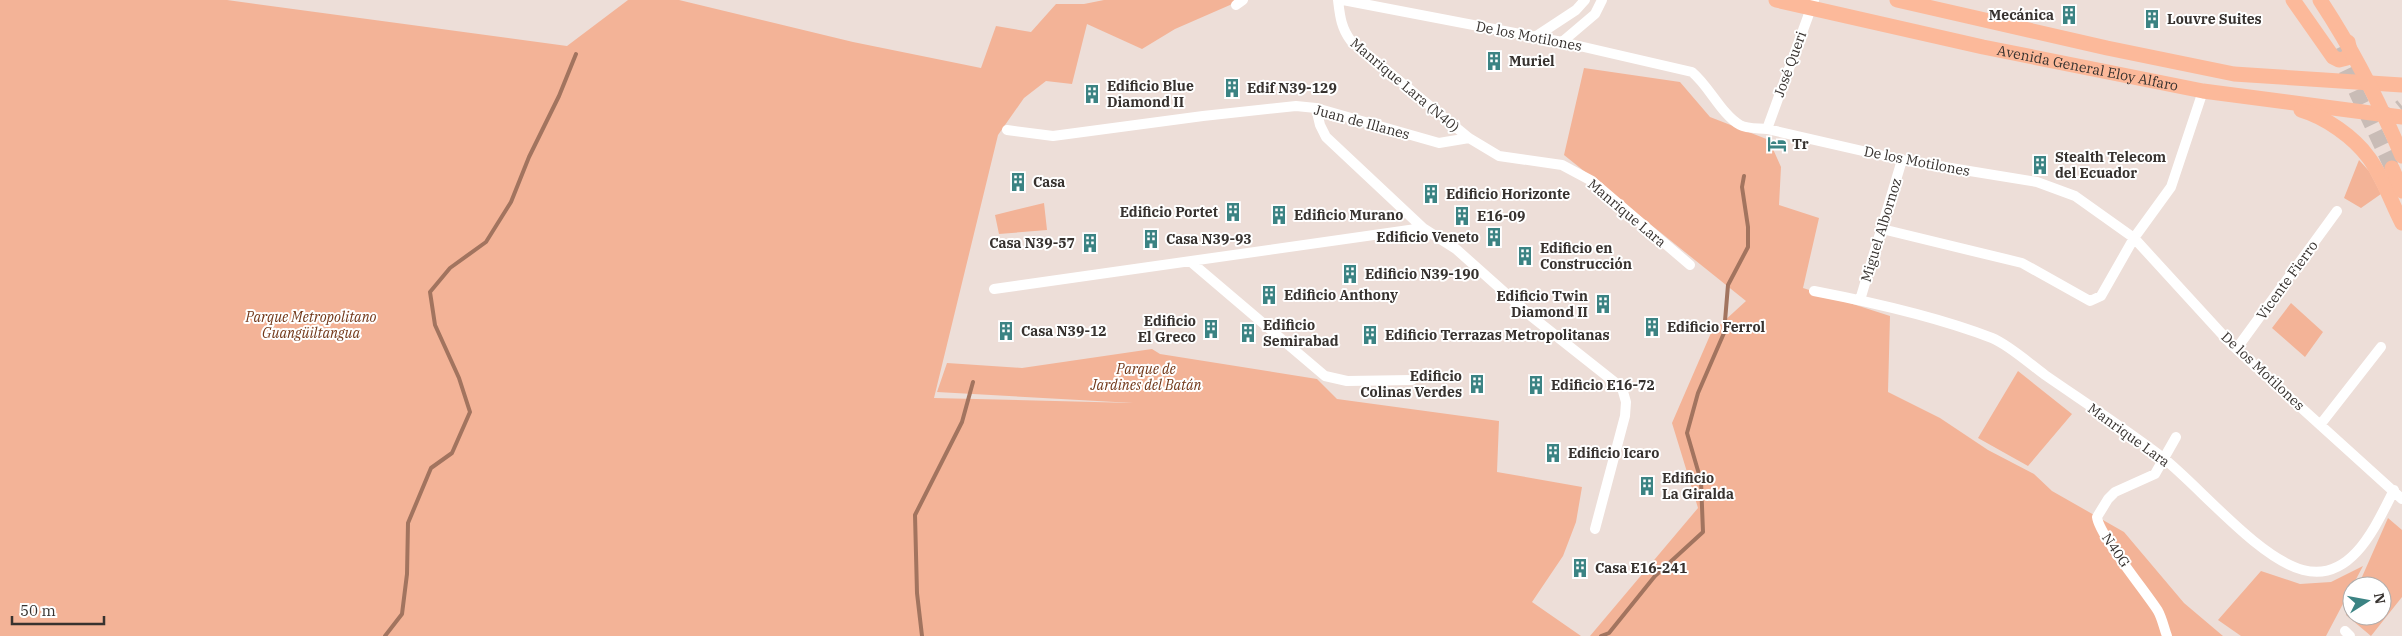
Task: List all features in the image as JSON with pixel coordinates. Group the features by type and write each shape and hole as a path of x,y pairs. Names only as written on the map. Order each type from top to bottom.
{"main road":[{"name":"Avenida General Eloy Alfaro","path":"1776,0 1812,4 1983,47 2203,91 2275,102 2402,117"},
{"name":"Avenida General Eloy Alfaro","path":"1896,0 2234,74 2300,80 2402,85"},
{"path":"2293,0 2370,84 2402,156"},
{"path":"2303,0 2338,49"},
{"path":"2300,80 2329,73 2338,49 2320,0"},
{"path":"1983,47 1978,41 1975,31 1977,26 1987,21"},
{"path":"2275,102 2318,117 2361,148 2370,159 2402,223"},
{"path":"2392,168 2402,191"}],"street":[{"name":"Manrique Lara (N40)","path":"1338,0 1344,33 1351,41 1469,138"},
{"name":"De los Motilones","path":"1343,0 1562,42 1692,72 1705,84 1739,124 1902,160 2037,182 2075,196 2134,238 2237,348 2402,499"},
{"path":"1535,37 1576,10 1585,0"},
{"path":"1562,42 1595,14 1602,0"},
{"name":"José Queri","path":"1766,129 1812,4"},
{"path":"1882,228 2022,263 2090,301 2101,296 2134,238 2171,187 2203,91"},
{"name":"Juan de Illanes","path":"1008,130 1053,136 1296,106 1316,108 1439,142 1469,138"},
{"path":"1316,108 1320,126 1326,137 1423,228 1456,249 1531,316 1622,388 1626,402 1625,416 1595,528"},
{"name":"Manrique Lara","path":"1469,138 1499,156 1562,165 1592,180 1690,265"},
{"name":"Miguel Albornoz","path":"1860,300 1902,160"},
{"name":"Vicente Fierro","path":"2237,348 2337,211"},
{"path":"994,289 1423,228"},
{"path":"1191,262 1325,376 1347,381 1412,380"},
{"name":"Manrique Lara","path":"1814,291 1860,300 1994,339 2163,458 2256,542 2281,560 2303,570 2328,570 2351,558 2368,540 2394,490"},
{"path":"2320,425 2381,347"},
{"path":"2163,458 2176,437"},
{"name":"N40G","path":"2163,458 2155,474 2115,492 2108,499 2097,517 2108,539 2159,613 2168,636"}],"green space":[{"name":"Parque Metropolitano Guangüiltangua","path":"0,0 227,0 567,46 628,0 679,0 853,42 981,68 996,26 1031,32 1056,4 1084,4 1104,0 1236,0 1230,5 1175,29 1142,49 1087,24 1072,84 1046,81 1024,98 998,135 934,398 1133,403 937,392 947,363 1022,368 1152,349 1160,354 1317,379 1337,399 1499,421 1497,472 1582,487 1576,522 1563,556 1532,602 1581,636 0,636"},
{"path":"1584,68 1680,82 1710,117 1769,140 1781,167 1779,205 1819,218 1803,288 1890,316 1888,392 1940,418 1988,450 2034,474 2052,491 2124,532 2184,603 2223,636 1590,636 1698,508 1672,423 1711,333 1746,301 1564,155"},
{"path":"2359,160 2369,171 2381,194 2361,208 2344,198"},
{"path":"1044,203 1047,230 999,234 995,215"},
{"path":"2291,303 2323,332 2305,357 2272,328"},
{"path":"2018,371 2072,414 2028,466 1978,438"},
{"path":"2388,518 2402,530 2402,597 2392,610 2392,576 2362,576"},
{"path":"2363,566 2358,576 2343,576"},
{"path":"2261,571 2300,584 2331,582 2342,576 2342,606 2326,636 2241,636 2218,620"},
{"path":"2359,626 2379,626 2371,636"}],"waterway":[{"path":"385,636 402,614 407,574 408,523 431,468 452,453 470,412 459,378 435,325 430,292 450,268 486,242 511,202 529,157 559,96 576,54"},
{"path":"1601,636 1609,633 1655,576 1703,532 1701,481 1687,433 1698,393 1724,333 1728,285 1748,247 1748,227 1742,187 1744,176"},
{"path":"922,636 917,593 915,515 962,422 973,382"}],"tunnel":[{"path":"2336,49 2392,168"},
{"path":"2387,126 2392,114 2402,106"}],"place":[{"name":"Mecánica","path":"2069,15"},
{"name":"Louvre Suites","path":"2152,19"},
{"name":"Muriel","path":"1494,61"},
{"name":"Edif N39-129","path":"1232,88"},
{"name":"Edificio Blue Diamond II","path":"1092,94"},
{"name":"Tr","path":"1777,144"},
{"name":"Stealth Telecom del Ecuador","path":"2040,165"},
{"name":"Casa","path":"1018,182"},
{"name":"Edificio Horizonte","path":"1431,194"},
{"name":"Edificio Portet","path":"1233,212"},
{"name":"Edificio Murano","path":"1279,215"},
{"name":"E16-09","path":"1462,216"},
{"name":"Edificio Veneto","path":"1494,237"},
{"name":"Casa N39-93","path":"1151,239"},
{"name":"Casa N39-57","path":"1090,243"},
{"name":"Edificio en Construcción","path":"1525,256"},
{"name":"Edificio N39-190","path":"1350,274"},
{"name":"Edificio Anthony","path":"1269,295"},
{"name":"Edificio Twin Diamond II","path":"1603,304"},
{"name":"Edificio Ferrol","path":"1652,327"},
{"name":"Edificio El Greco","path":"1211,329"},
{"name":"Casa N39-12","path":"1006,331"},
{"name":"Edificio Semirabad","path":"1248,333"},
{"name":"Edificio Terrazas Metropolitanas","path":"1370,335"},
{"name":"Edificio Colinas Verdes","path":"1477,384"},
{"name":"Edificio E16-72","path":"1536,385"},
{"name":"Edificio Icaro","path":"1553,453"},
{"name":"Edificio La Giralda","path":"1647,486"},
{"name":"Casa E16-241","path":"1580,568"}],"park label":[{"name":"Parque de Jardines del Batán","path":"1146,378"}]}
